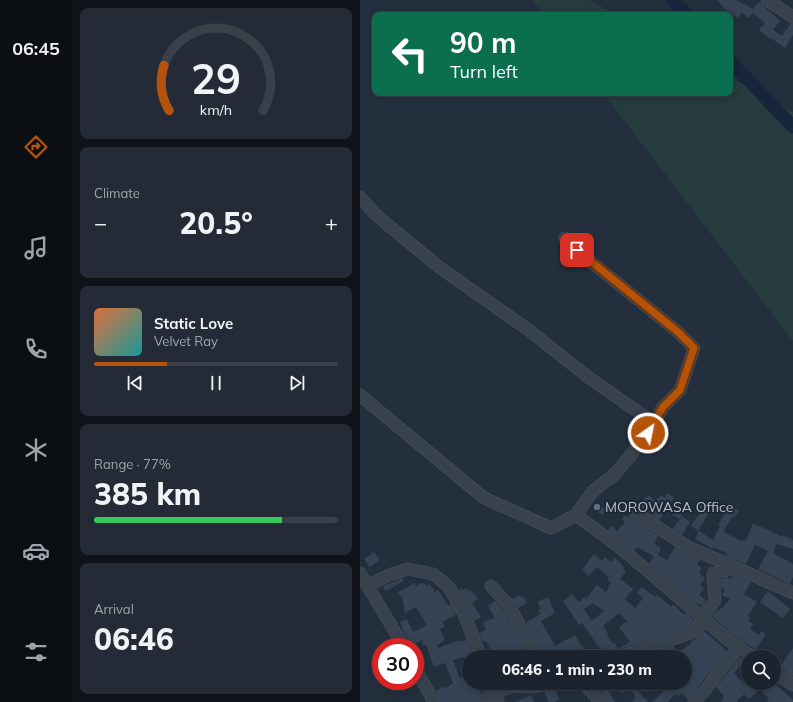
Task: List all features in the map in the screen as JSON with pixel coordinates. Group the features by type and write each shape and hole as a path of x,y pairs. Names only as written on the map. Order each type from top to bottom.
{"street":[{"path":"767,0 793,17"},
{"path":"360,197 376,215 439,267 530,331 588,377 654,423"},
{"path":"360,395 484,498 551,528 576,515 593,491 614,475 631,455 654,423 663,407 680,390 694,348 678,332 585,257 565,238"},
{"path":"633,509 642,517 688,547 793,593"},
{"path":"576,515 624,551 726,639 743,650"},
{"path":"640,650 690,633 699,628 702,617 715,601 713,573 728,570 732,566"},
{"path":"367,586 388,575 408,569 433,574 448,586 462,609 478,650"},
{"path":"360,572 399,638"},
{"path":"491,586 510,607 532,650"},
{"path":"694,702 734,653 735,644"},
{"path":"781,677 793,685"},
{"path":"424,684 434,702"},
{"path":"590,690 601,702"},
{"path":"480,702 494,693"}],"green space":[{"path":"532,0 589,0 611,12 542,12"},
{"path":"733,79 793,112 793,341 605,96 733,96"}],"building":[{"path":"717,0 736,0 753,9 759,2 780,21 773,30 782,36 791,23 793,24 793,35 785,48 759,30 765,23 753,13 748,18 742,12 738,18 733,15 733,12 729,12"},
{"path":"668,493 674,498 669,505 682,514 679,519 666,510 659,520 638,504 649,495 654,501 662,495 664,498"},
{"path":"596,503 606,510 603,515 592,508"},
{"path":"701,503 711,508 698,531 691,526 700,513 697,511"},
{"path":"732,505 739,511 734,517 733,516 723,532 742,541 746,541 753,523 782,537 782,535 793,540 793,549 777,544 773,553 793,564 793,577 790,584 758,569 768,551 765,549 755,545 746,564 726,556 727,553 714,547 713,549 695,539 699,531 713,540 720,526 718,525 729,507"},
{"path":"625,515 628,517 630,515 638,523 658,536 654,544 661,548 658,555 667,560 675,547 700,560 697,564 702,568 699,573 705,578 700,585 704,588 699,595 706,600 702,606 693,601 649,563 654,556 637,547 634,551 608,530 611,526 617,531 625,522 622,519"},
{"path":"682,516 690,522 682,535 673,529"},
{"path":"374,552 380,560 370,567 364,559"},
{"path":"594,554 602,561 605,557 611,562 615,558 626,571 620,579 633,589 625,599 635,608 643,598 637,593 642,587 655,597 657,595 669,605 672,606 673,604 684,615 686,613 694,621 687,627 617,650 607,650 606,648 603,650 601,647 599,648 582,623 579,625 563,601 572,594 579,602 584,597 586,599 597,585 606,592 611,583 607,579 609,577 597,567 589,576 582,570","holes":["593,603 604,611 592,621 584,609","619,613 627,621 619,627 630,642 618,649 615,643 613,644 607,635 608,634 603,626"]},
{"path":"734,574 751,582 744,594 757,602 748,616 750,618 748,621 753,624 750,629 759,635 761,631 766,634 756,650 731,633 712,616 730,599 722,595 725,590 721,588 720,579 727,577 730,579"},
{"path":"402,578 404,581 385,591 383,586"},
{"path":"415,583 416,586 421,583 426,584 427,586 430,584 435,592 438,590 448,606 451,604 457,614 442,622 445,626 440,629 445,640 437,645 438,648 460,640 461,642 467,640 471,650 462,650 462,658 453,660 460,678 462,677 462,690 480,690 481,693 474,698 473,702 441,702 436,691 442,687 444,689 453,683 445,663 434,667 426,645 424,646 424,638 407,638 400,622 407,619 413,632 427,625 416,607 405,613 403,600 398,592"},
{"path":"455,584 459,590 461,588 463,590 467,588 469,591 471,590 478,599 472,603 481,617 474,621 468,605"},
{"path":"768,591 790,609 783,618 760,602"},
{"path":"518,596 523,596 527,603 519,608 512,599"},
{"path":"548,597 555,613 541,621 555,646 575,635 585,650 540,650 526,623 540,614 538,610 541,609 537,602"},
{"path":"495,601 504,611 525,650 491,650 486,641 483,642 479,633 486,630 483,622 495,618 488,606"},
{"path":"704,631 727,651 688,699 682,693 678,697 676,694 667,702 652,702 664,691 663,690 692,690 692,650 682,650 691,644 690,643"},
{"path":"674,646 676,650 662,650"},
{"path":"793,648 793,677 781,668"},
{"path":"740,657 741,666 734,673 741,680 741,690 759,690 749,699 744,694 736,702 721,702 724,696 716,687"},
{"path":"781,689 793,700 793,702 767,702 769,699 761,690"},
{"path":"556,690 559,700 549,702 544,692"},
{"path":"609,690 615,702 608,702 601,692"},
{"path":"620,690 627,690 622,693"},
{"path":"631,690 637,690 648,702 631,702 635,699"},
{"path":"531,695 534,702 515,702"}],"waterway":[{"path":"672,0 684,12"},
{"path":"733,64 793,127"}],"place":[{"name":"MOROWASA Office","path":"597,507"}],"route":[{"path":"577,250 678,332 694,348 680,390 663,407 648,433"}]}
